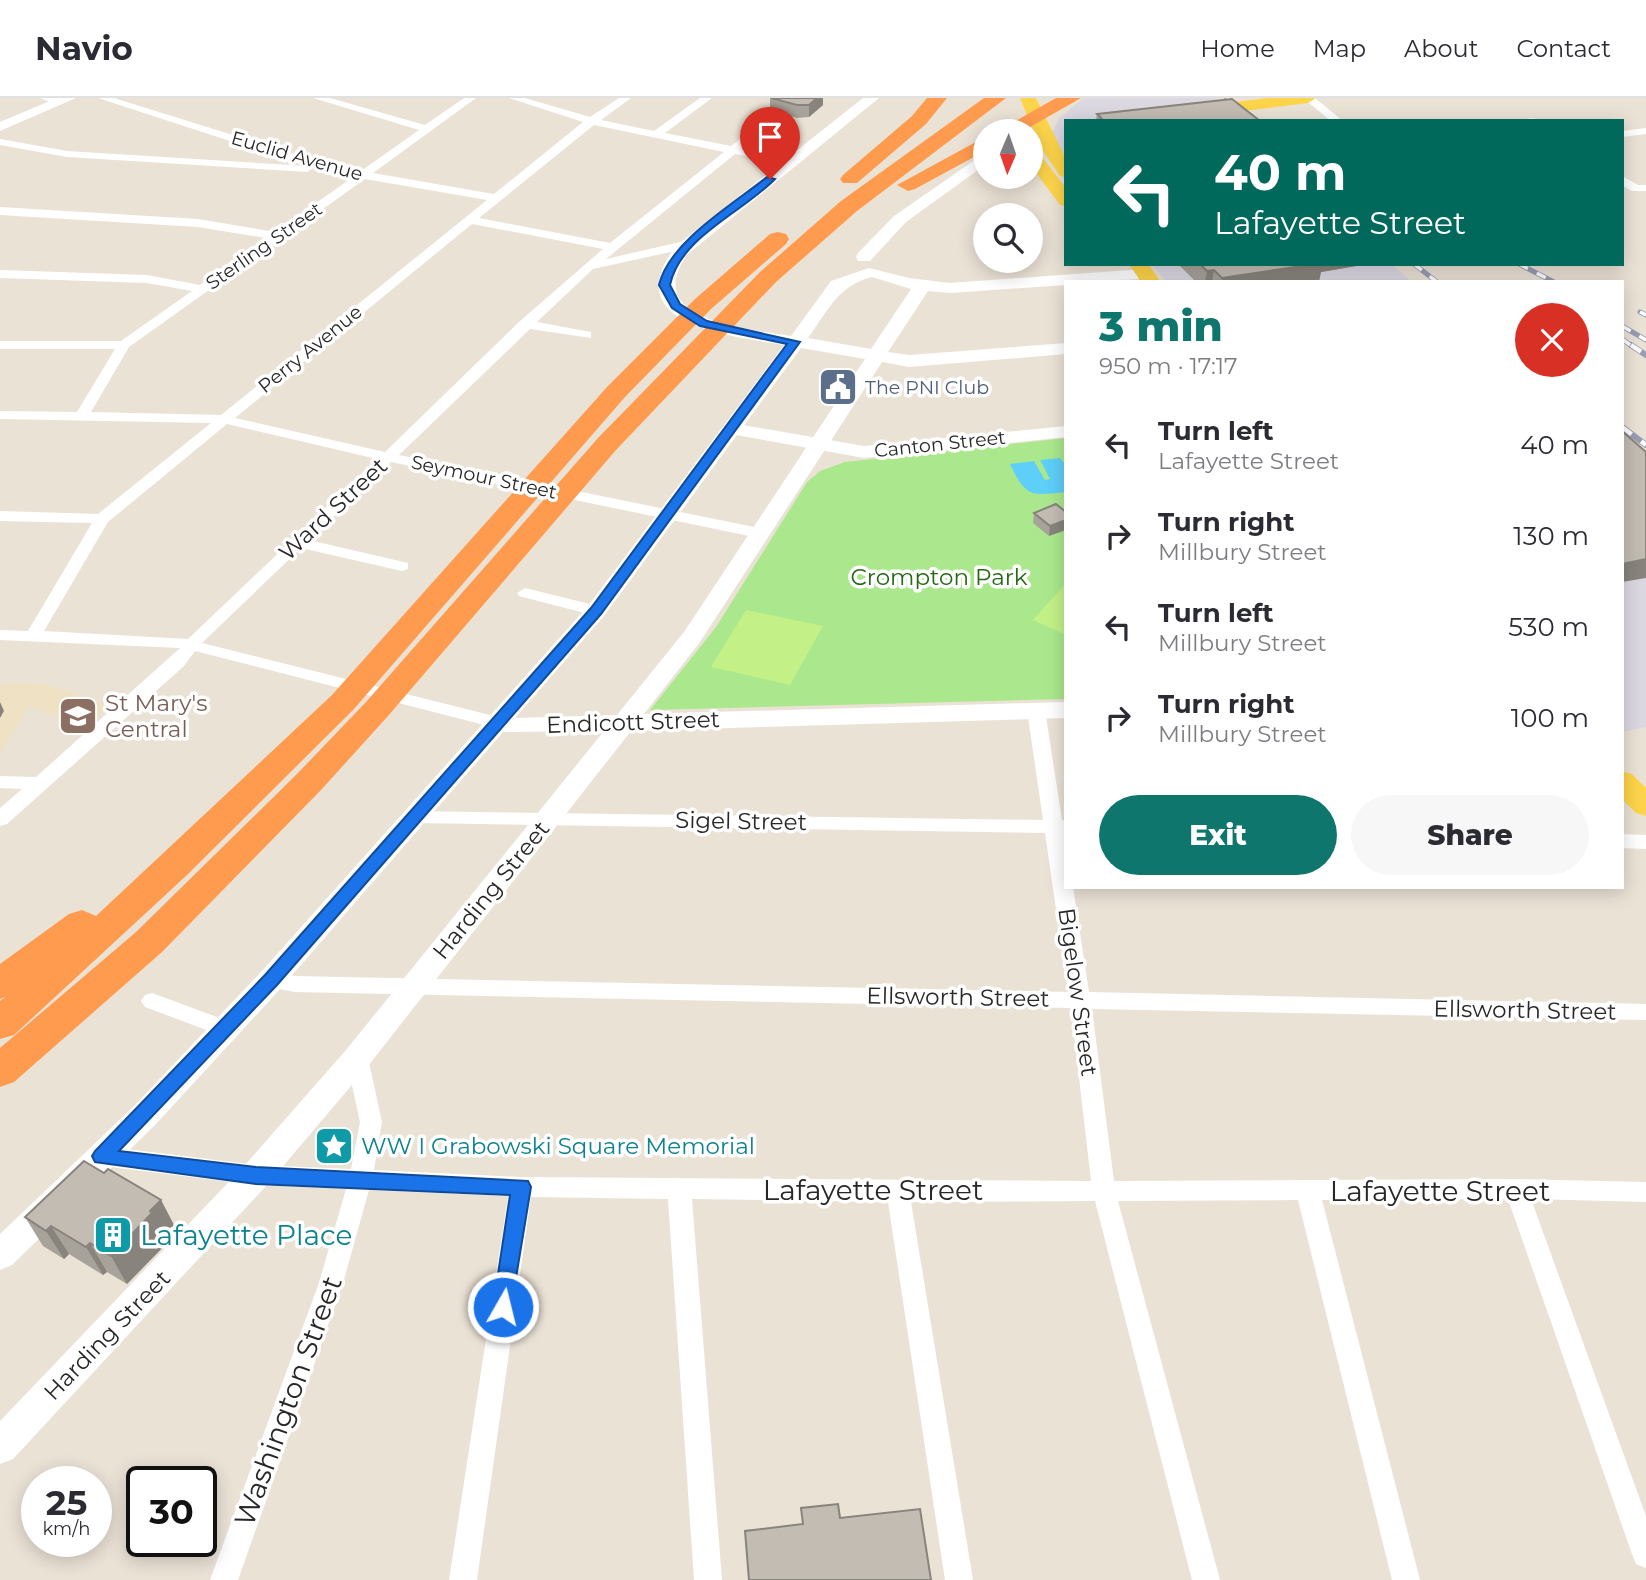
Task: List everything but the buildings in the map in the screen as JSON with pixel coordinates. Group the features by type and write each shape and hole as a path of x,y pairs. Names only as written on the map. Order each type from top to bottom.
{"highway":[{"path":"0,1094 60,1037 149,942 309,782 360,705 366,675 623,385 703,304 816,208 944,110 969,98"},
{"path":"0,984 121,894 360,705 401,682 573,483 735,313 944,110 996,98"},
{"path":"1031,119 1071,98"},
{"path":"735,313 842,226 898,190 973,157"},
{"path":"0,1024 196,847 360,705"},
{"path":"0,1071 149,942"}],"main road":[{"path":"872,98 689,244 672,262 664,280 668,296 676,306 693,318 715,328 876,356 922,362 1064,348"},
{"path":"1006,98 1014,119"},
{"path":"1027,98 1032,119"},
{"path":"1135,119 1308,98"},
{"path":"1043,132 1064,127"},
{"path":"1043,142 1064,169"},
{"path":"877,265 883,236 973,160"},
{"path":"1043,172 1064,199"},
{"path":"0,1255 102,1156 225,1030 596,611 837,282 877,265 922,286 969,288 1141,271"},
{"name":"Harding Street","path":"0,1447 256,1175 357,1058 548,819 692,637 922,286"},
{"name":"Endicott Street","path":"496,722 510,726 1064,710"},
{"path":"1624,783 1646,806"}],"street":[{"name":"Euclid Avenue","path":"103,98 333,170 495,198"},
{"path":"318,98 426,129"},
{"name":"Sterling Street","path":"82,416 124,345 471,98"},
{"path":"514,98 591,121 790,162"},
{"name":"Perry Avenue","path":"33,636 102,519 495,198 591,121 626,98"},
{"path":"654,135 707,98"},
{"path":"1308,98 1335,119"},
{"path":"0,127 57,99"},
{"path":"589,266 772,119"},
{"path":"1624,134 1646,131"},
{"path":"0,142 67,154 333,170"},
{"path":"1624,180 1636,189 1646,188"},
{"path":"0,211 198,223 276,236"},
{"path":"469,220 612,247"},
{"name":"Ward Street","path":"0,819 178,662 191,645 525,324 589,266 689,244"},
{"path":"0,274 147,279 203,289"},
{"path":"525,324 586,335"},
{"path":"0,345 124,345"},
{"name":"Seymour Street","path":"0,415 223,419 388,457 759,533"},
{"name":"Canton Street","path":"731,429 864,452 1064,431"},
{"path":"0,516 102,519"},
{"path":"298,542 402,565"},
{"path":"525,593 596,611"},
{"name":"Endicott Street","path":"0,635 150,639 191,645 496,722"},
{"name":"Bigelow Street","path":"1036,710 1059,827 1064,868"},
{"path":"0,782 41,783"},
{"name":"Sigel Street","path":"415,817 1059,827"},
{"path":"1624,841 1646,842"},
{"name":"Bigelow Street","path":"1067,889 1104,1190 1117,1250 1206,1580"},
{"name":"Ellsworth Street","path":"271,980 295,984 1646,1012"},
{"path":"152,1001 225,1030"},
{"name":"Washington Street","path":"224,1580 331,1283 360,1182 371,1122 357,1058"},
{"name":"Lafayette Street","path":"102,1156 256,1175 360,1182 521,1187 898,1192 1516,1189 1646,1192"},
{"path":"463,1580 521,1187"},
{"path":"679,1188 708,1580"},
{"path":"1516,1189 1646,1553"},
{"path":"898,1192 959,1580"},
{"path":"1308,1192 1406,1580"}],"shaded area":[{"path":"1084,98 1216,98 1241,119 1064,119 1064,154 1050,137 1059,118"},
{"path":"1154,266 1393,266 1410,280 1164,280"},
{"path":"1624,448 1646,465 1646,727 1624,732"},
{"name":"St Mary's Central","path":"3,683 45,684 110,705 88,725 28,707 0,755 0,688"}],"green space":[{"name":"Crompton Park","path":"1064,438 1064,699 650,710 716,627 807,482 820,471 845,462"},
{"path":"1064,585 1064,634 1033,620"},
{"path":"746,610 823,626 790,685 711,667"}],"water":[{"path":"1060,458 1064,463 1064,492 1030,492 1020,483 1010,464 1034,461 1045,480 1050,479 1040,460"}],"railway":[{"path":"1227,98 1253,119"},
{"path":"1417,266 1434,280"},
{"path":"1523,266 1550,280"},
{"path":"1640,312 1646,315"},
{"path":"1624,327 1646,340"},
{"path":"1624,340 1633,347"},
{"path":"1631,345 1646,355"},
{"path":"1624,428 1646,445"}],"place":[{"name":"The PNI Club","path":"838,387"},
{"name":"St Mary's Central","path":"78,716"},
{"name":"WW I Grabowski Square Memorial","path":"334,1146"},
{"name":"Lafayette Place","path":"113,1235"}],"route":[{"path":"503,1307 521,1187 377,1183 256,1175 102,1156 145,1115 271,980 596,611 794,342 733,332 704,324 676,306 664,285 668,267 682,250 770,179"}]}
